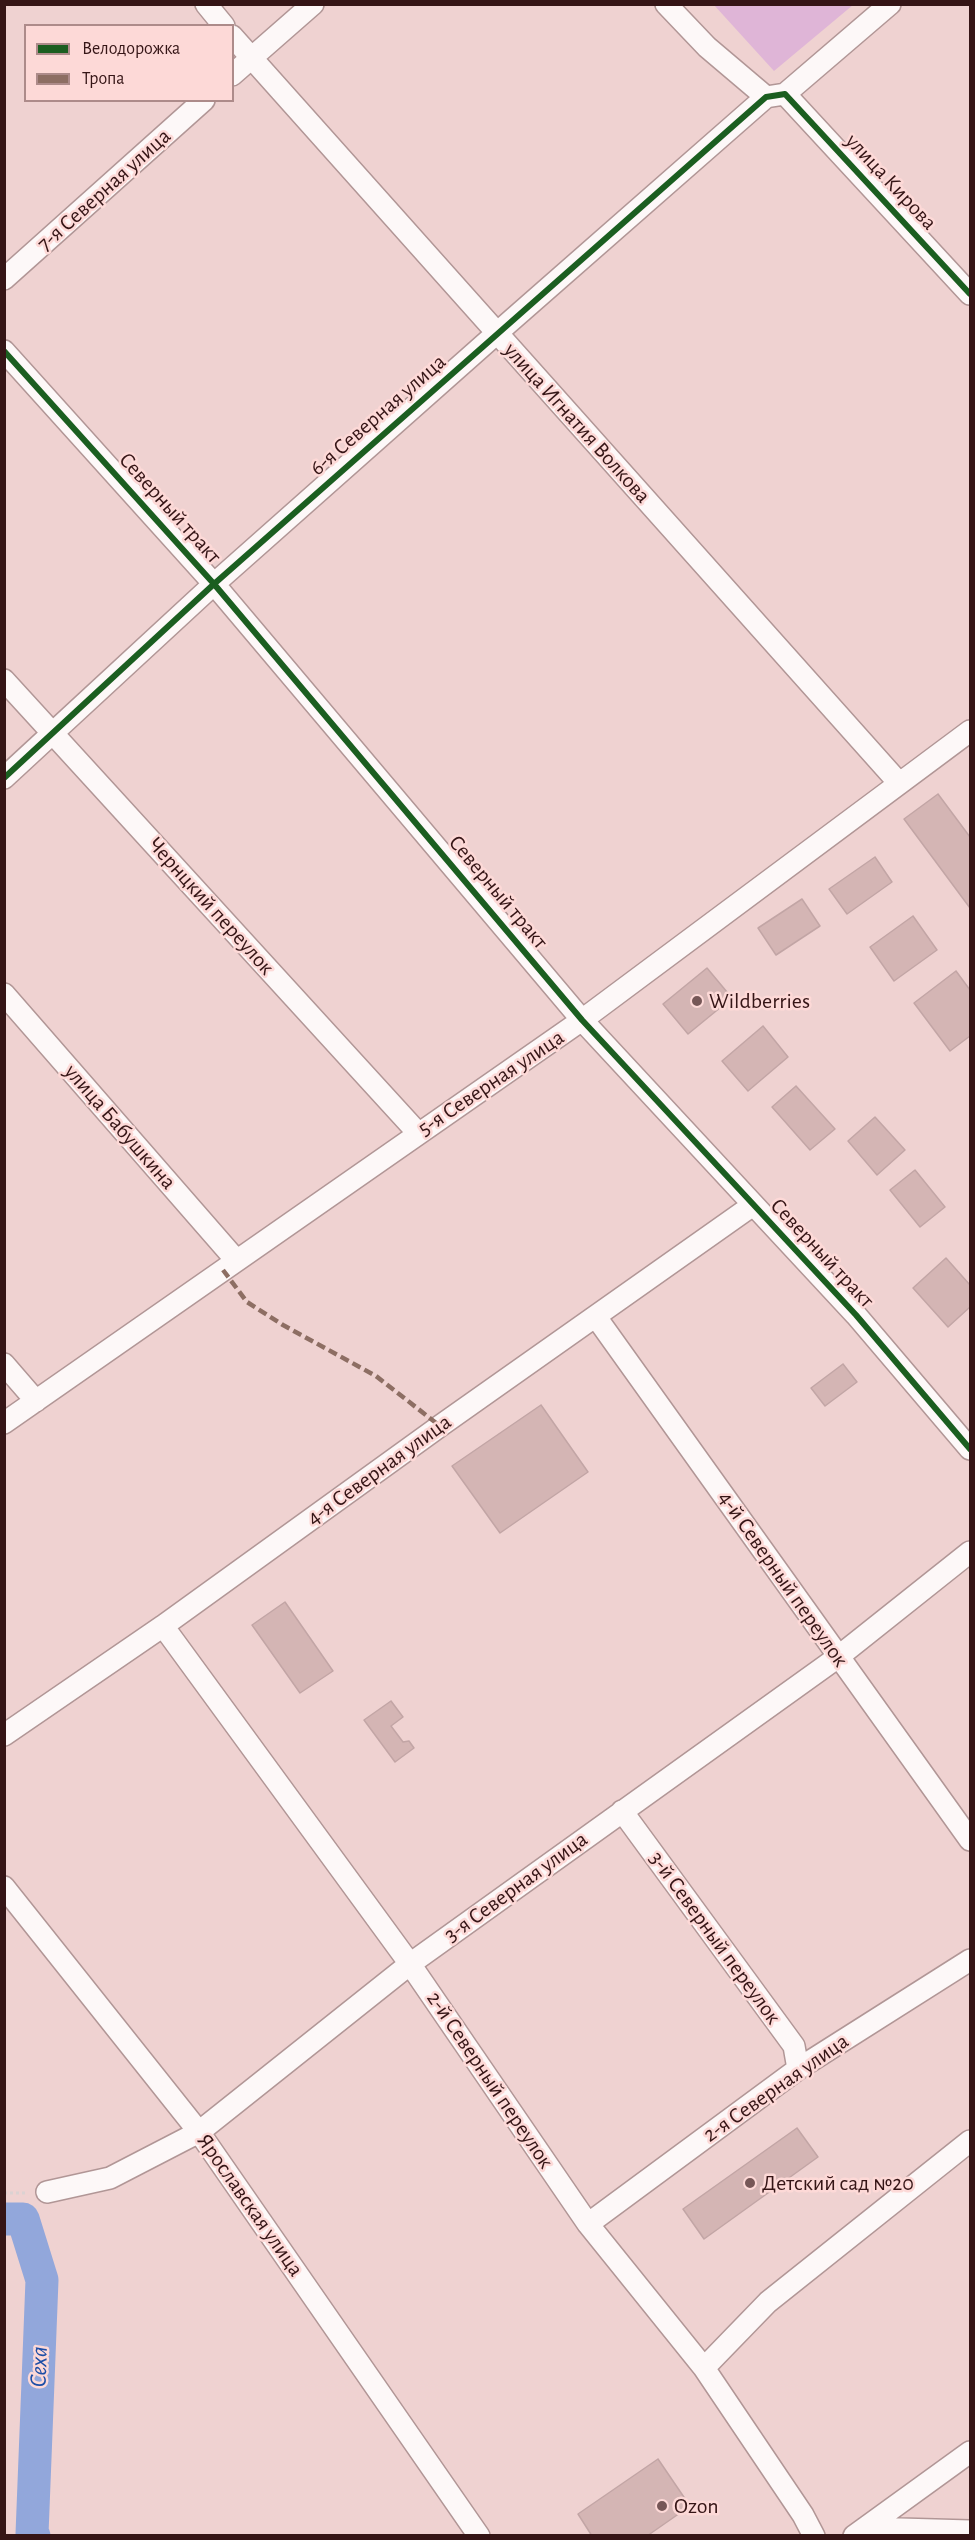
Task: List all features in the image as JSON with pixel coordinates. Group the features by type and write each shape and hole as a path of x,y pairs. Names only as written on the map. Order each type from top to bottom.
{"street":[{"path":"206,4 222,24"},
{"path":"234,73 313,4"},
{"name":"улица Кирова","path":"666,4 707,47 776,95 970,294"},
{"name":"6-я Северная улица","path":"4,778 214,584 497,333 776,95 890,4"},
{"name":"улица Игнатия Волкова","path":"234,38 899,783"},
{"name":"7-я Северная улица","path":"4,279 202,102"},
{"name":"Северный тракт","path":"4,351 214,584 582,1020 856,1315 970,1449"},
{"name":"Чернцкий переулок","path":"4,680 418,1132"},
{"name":"5-я Северная улица","path":"4,1423 418,1132 582,1020 970,731"},
{"name":"улица Бабушкина","path":"4,994 236,1260"},
{"name":"4-я Северная улица","path":"4,1735 163,1626 440,1426 753,1205"},
{"name":"4-й Северный переулок","path":"596,1317 970,1840"},
{"path":"4,1364 36,1401"},
{"name":"3-я Северная улица","path":"47,2192 110,2178 200,2132 410,1964 838,1657 970,1552"},
{"name":"2-й Северный переулок","path":"163,1626 410,1964 588,2224 704,2368 803,2515 814,2535"},
{"name":"3-й Северный переулок","path":"621,1811 794,2046 798,2069"},
{"name":"Ярославская улица","path":"4,1887 200,2132 480,2535"},
{"name":"2-я Северная улица","path":"588,2224 798,2069 970,1960"},
{"path":"704,2368 768,2302 970,2141"},
{"path":"860,2532 970,2452"},
{"path":"860,2532 970,2531"}],"shaded area":[{"path":"714,5 853,5 774,71"}],"building":[{"path":"938,794 970,837 970,908 904,819"},
{"path":"875,857 892,882 847,914 829,889"},
{"path":"802,899 820,926 776,955 758,928"},
{"path":"913,916 937,950 894,981 870,947"},
{"name":"Wildberries","path":"707,968 732,998 688,1034 663,1004"},
{"path":"956,971 970,990 970,1036 950,1051 914,1003"},
{"path":"763,1026 788,1057 748,1091 722,1061"},
{"path":"796,1086 835,1129 810,1150 772,1107"},
{"path":"875,1117 905,1150 877,1175 848,1141"},
{"path":"915,1170 945,1207 920,1227 890,1190"},
{"path":"946,1258 970,1285 970,1307 948,1327 913,1288"},
{"path":"843,1364 857,1382 825,1406 811,1388"},
{"path":"541,1405 588,1472 500,1533 452,1466"},
{"path":"285,1602 333,1671 300,1693 252,1625"},
{"path":"391,1701 403,1717 391,1726 403,1742 409,1741 414,1748 395,1762 364,1720"},
{"name":"Детский сад №20","path":"797,2128 818,2157 704,2239 683,2209"},
{"path":"658,2459 690,2506 647,2536 592,2536 578,2514"}],"waterway":[{"name":"Сеха","path":"4,2219 23,2219 42,2280 32,2534 34,2536"}],"marked path":[{"path":"223,1270 247,1302 283,1325 376,1376 440,1426"}],"cycle path":[{"path":"4,778 214,584 766,97 785,94 970,294"},
{"path":"4,351 214,584 582,1020 856,1315 970,1449"}],"place":[{"name":"Wildberries","path":"697,1001"},
{"name":"Детский сад №20","path":"750,2183"},
{"name":"Ozon","path":"662,2506"}]}
